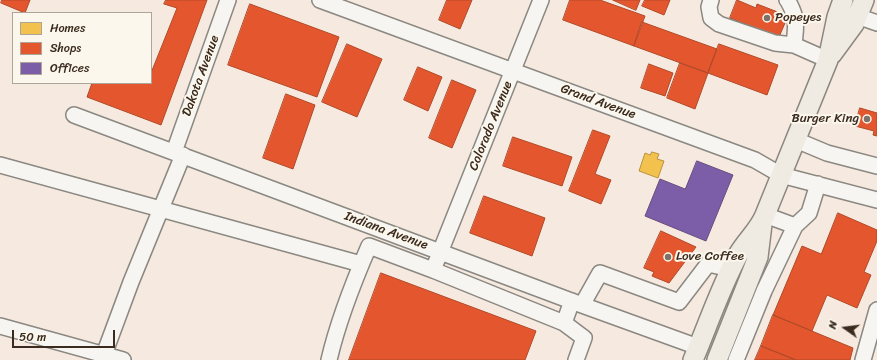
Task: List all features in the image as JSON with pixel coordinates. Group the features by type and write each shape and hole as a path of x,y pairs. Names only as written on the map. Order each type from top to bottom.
{"main road":[{"path":"717,360 744,318 756,287 758,258 764,218 828,60 837,17 843,0"},
{"path":"828,60 854,24 861,8"},
{"path":"696,353 731,269 739,254 764,218"}],"street":[{"name":"Dakota Avenue","path":"103,357 130,282 161,210 228,0"},
{"name":"Grand Avenue","path":"320,0 755,160 781,175 877,200"},
{"name":"Colorado Avenue","path":"433,270 541,0"},
{"path":"712,0 709,7 711,18 719,24 775,43 794,45 828,60"},
{"path":"787,0 795,14 796,24 794,45"},
{"path":"861,8 877,23"},
{"name":"Indiana Avenue","path":"74,115 577,303 696,353"},
{"path":"796,140 827,153 877,166"},
{"path":"0,165 361,264"},
{"path":"756,287 794,226 809,213 818,184"},
{"path":"764,218 794,226"},
{"path":"329,360 334,339 368,246 433,270 564,323 584,338 576,360"},
{"path":"564,323 600,273 679,302 708,264 731,269"},
{"path":"863,360 877,310"},
{"path":"736,360 744,318"},
{"path":"0,326 103,357 123,360"}],"shaded area":[{"path":"0,0 877,0 877,360 0,360"}],"building: Homes":[{"path":"652,152 659,154 657,159 664,161 658,178 639,171 645,153 650,155"}],"building: Shops":[{"path":"2,0 30,0 25,12 1,3"},
{"path":"166,0 207,0 161,125 87,97 92,84 152,84 152,70 177,8 164,4"},
{"path":"447,0 472,0 460,29 439,20"},
{"path":"570,0 600,0 645,16 634,46 563,20"},
{"path":"613,0 640,0 636,10"},
{"path":"645,0 670,0 664,15 642,6"},
{"path":"737,0 756,8 757,4 788,16 779,37 730,18"},
{"path":"250,4 339,37 317,97 228,65"},
{"path":"642,22 717,49 708,73 634,46"},
{"path":"347,44 382,59 357,117 322,102"},
{"path":"719,44 778,65 767,95 708,73"},
{"path":"680,63 708,73 695,109 667,98"},
{"path":"649,64 673,73 665,96 641,88"},
{"path":"418,67 442,77 428,111 404,100"},
{"path":"452,80 476,90 452,148 429,138"},
{"path":"286,94 315,105 293,169 263,158"},
{"name":"Burger King","path":"860,108 877,113 877,136 873,135 874,131 855,126"},
{"path":"593,130 610,136 595,174 611,180 601,204 569,191"},
{"path":"513,137 572,157 562,186 503,166"},
{"path":"484,196 545,218 532,256 470,233"},
{"path":"838,213 877,230 877,241 864,272 871,275 857,308 827,295 812,331 773,315 802,246 821,254"},
{"name":"Love Coffee","path":"661,231 696,247 669,283 652,276 654,272 644,268"},
{"path":"381,273 536,331 525,360 349,360"},
{"path":"773,315 853,348 850,360 796,360 761,346"},
{"path":"761,346 796,360 755,360"}],"building: Offices":[{"path":"697,161 733,175 706,241 645,216 660,179 685,189"}],"place":[{"name":"Popeyes","path":"767,18"},
{"name":"Burger King","path":"867,119"},
{"name":"Love Coffee","path":"668,257"}]}
